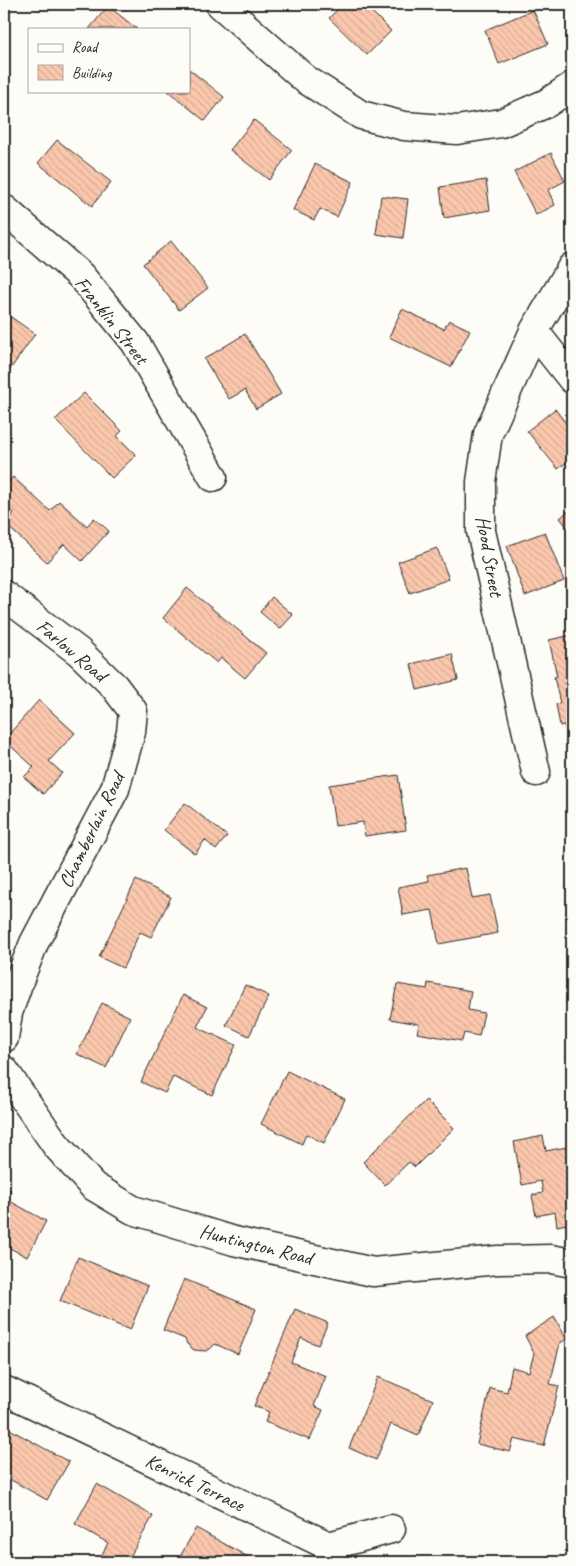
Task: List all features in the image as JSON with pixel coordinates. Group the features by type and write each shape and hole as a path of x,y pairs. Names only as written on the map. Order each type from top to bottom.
{"street":[{"path":"220,4 305,79 360,115 404,126 457,130 501,123 547,103 572,86"},
{"name":"Franklin Street","path":"4,209 81,276 135,342 212,477"},
{"name":"Hood Street","path":"536,772 481,531 481,482 488,434 534,331 572,267"},
{"path":"534,331 572,379"},
{"name":"Farlow Road","path":"4,595 79,652 114,686 133,712"},
{"name":"Chamberlain Road","path":"4,1038 8,1013 34,943 115,789 131,732 133,712"},
{"name":"Chamberlain Road","path":"4,968 34,943"},
{"name":"Huntington Road","path":"4,1070 56,1145 93,1186 133,1210 234,1241 372,1272 498,1260 551,1259 572,1263"},
{"name":"Kenrick Terrace","path":"4,1390 329,1546 391,1529"}],"building":[{"path":"343,4 380,4 372,12 391,31 367,55 329,18"},
{"path":"108,6 136,28 90,28"},
{"path":"533,10 548,44 499,64 485,30"},
{"path":"190,70 224,97 205,121 169,92 190,92"},
{"path":"254,120 292,150 269,180 230,150"},
{"path":"57,140 111,182 92,206 38,163"},
{"path":"551,153 565,181 548,190 555,205 536,215 514,172"},
{"path":"315,164 353,182 337,217 320,209 314,220 293,210"},
{"path":"486,180 490,210 444,218 440,187"},
{"path":"381,196 408,199 403,238 376,234"},
{"path":"171,241 208,288 179,310 143,264"},
{"path":"402,309 444,329 449,320 470,330 451,367 389,337"},
{"path":"4,312 35,334 9,371 4,367"},
{"path":"245,334 281,394 256,409 245,390 229,399 204,359"},
{"path":"84,393 122,431 117,436 136,455 112,478 55,420"},
{"path":"555,409 572,431 572,458 558,469 527,431"},
{"path":"13,477 50,511 59,501 87,526 94,518 109,531 82,561 64,544 47,562 5,524 14,513 4,504 4,487"},
{"path":"572,508 572,533 560,518"},
{"path":"545,532 564,581 525,596 507,546"},
{"path":"437,548 449,579 410,593 398,562"},
{"path":"187,588 266,653 245,678 221,658 217,663 163,618"},
{"path":"272,597 293,615 280,629 260,612"},
{"path":"572,635 571,740 570,737 567,737 564,725 560,726 556,704 560,703 554,677 557,676 549,640"},
{"path":"452,654 458,680 417,690 411,664"},
{"path":"39,700 75,733 49,761 62,773 43,794 24,777 34,767 4,740"},
{"path":"398,775 406,830 365,836 363,822 335,826 329,785"},
{"path":"185,803 227,836 216,850 205,840 195,854 164,830"},
{"path":"466,868 472,898 490,895 498,933 439,944 432,910 403,915 398,887 429,881 427,875"},
{"path":"136,880 171,897 151,937 140,932 123,968 99,957"},
{"path":"428,983 471,991 468,1010 484,1013 479,1036 464,1033 462,1041 417,1033 419,1024 390,1019 397,984 427,989"},
{"path":"245,985 269,996 249,1036 226,1025"},
{"path":"183,995 207,1007 197,1027 236,1045 212,1095 173,1077 165,1093 141,1082"},
{"path":"102,1003 130,1017 106,1068 77,1054"},
{"path":"287,1071 345,1099 324,1143 306,1134 302,1144 261,1124"},
{"path":"426,1100 454,1128 415,1167 409,1162 385,1185 363,1162"},
{"path":"543,1136 546,1151 572,1146 572,1223 557,1226 555,1212 536,1216 532,1195 543,1193 541,1181 522,1185 514,1142"},
{"path":"4,1187 11,1190 6,1199 46,1221 27,1257 4,1245"},
{"path":"78,1257 148,1286 130,1330 60,1301"},
{"path":"184,1279 256,1309 238,1354 215,1344 206,1351 194,1350 187,1344 185,1339 163,1330"},
{"path":"295,1309 328,1323 318,1345 301,1338 291,1362 326,1376 314,1406 323,1410 310,1440 265,1422 269,1412 254,1406"},
{"path":"554,1317 567,1339 560,1343 550,1384 559,1386 544,1446 514,1439 510,1452 477,1444 490,1388 507,1392 512,1367 529,1372 534,1353 525,1336"},
{"path":"378,1377 433,1400 418,1436 391,1424 376,1460 349,1448"},
{"path":"4,1426 69,1462 47,1500 4,1476"},
{"path":"97,1484 153,1516 127,1562 113,1562 101,1556 108,1543 75,1524"},
{"path":"196,1528 257,1562 177,1562"}]}
